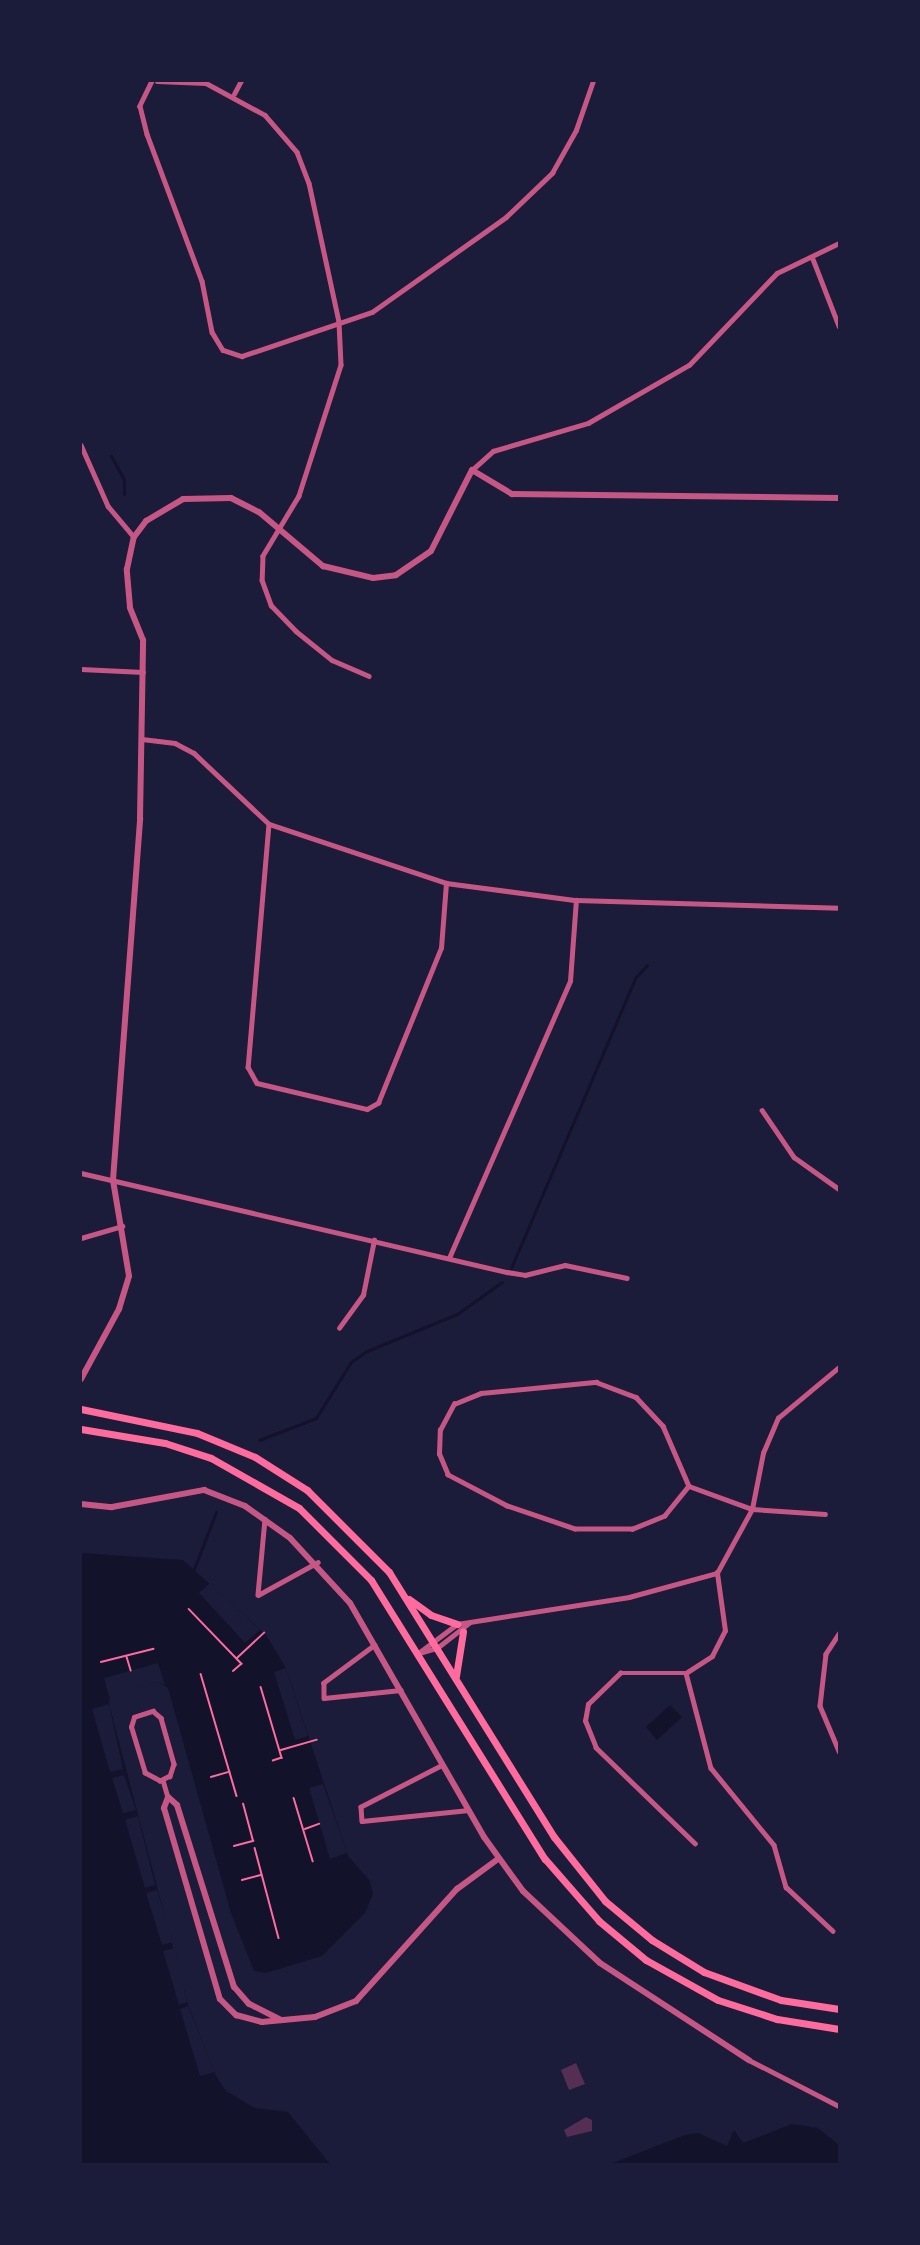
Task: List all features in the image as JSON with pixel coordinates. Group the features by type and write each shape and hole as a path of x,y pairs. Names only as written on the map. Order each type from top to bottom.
{"main road":[{"path":"81,1409 178,1427 264,1462 339,1516 406,1597 565,1854 620,1915 669,1952 723,1980 781,2000 839,2009"},
{"path":"81,1429 191,1451 283,1496 358,1564 545,1858 614,1935 664,1971 718,2000 777,2019 839,2029"},
{"path":"406,1597 431,1615 457,1624"},
{"path":"456,1679 463,1632"}],"street":[{"path":"152,81 140,106 147,134 202,281 217,343 231,354 252,355 372,312 408,291 514,210 552,173 576,130 593,81"},
{"path":"157,81 206,83 234,94 266,115 297,152 309,183 339,322 338,379 299,496 263,556 262,580 271,605 332,660 369,676"},
{"path":"234,94 241,81"},
{"path":"81,1379 126,1290 129,1262 113,1180 138,856 142,739 143,640 130,607 127,569 134,537 162,508 209,495 240,501 336,572 374,578 396,574 415,565 444,534 472,470 493,451 588,423 689,365 777,273 813,259 839,243"},
{"path":"813,259 839,326"},
{"path":"81,446 108,506 134,537"},
{"path":"472,470 512,494 839,498"},
{"path":"81,669 143,672"},
{"path":"142,739 175,743 194,753 269,824 446,884 576,900 839,908"},
{"path":"269,824 248,1067 257,1083 367,1109 378,1103 441,948 446,884"},
{"path":"449,1258 570,981 576,900"},
{"path":"762,1110 794,1157 839,1189"},
{"path":"81,1173 525,1275 565,1265 627,1278"},
{"path":"81,1238 122,1226"},
{"path":"339,1328 363,1295 374,1240"},
{"path":"695,1844 596,1748 585,1722 588,1704 620,1673 686,1673 712,1656 725,1631 717,1573 752,1509 763,1453 778,1418 839,1367"},
{"path":"689,1486 665,1516 633,1529 575,1529 507,1506 448,1475 439,1454 440,1430 454,1404 481,1393 596,1383 636,1397 663,1426 689,1486 752,1509 825,1514"},
{"path":"81,1504 112,1507 204,1490 266,1519 318,1562 375,1645 498,1859 545,1914 600,1963 749,2060 839,2106"},
{"path":"266,1519 258,1595 318,1562"},
{"path":"417,1654 432,1639 457,1624 538,1607 629,1597 717,1573"},
{"path":"417,1654 437,1648 463,1632 469,1623"},
{"path":"839,1634 826,1654 820,1706 839,1751"},
{"path":"375,1645 324,1683 324,1698 401,1690"},
{"path":"686,1673 711,1768 774,1845 791,1893 833,1931"},
{"path":"153,1711 161,1718 174,1764 163,1780 151,1779 144,1770 131,1727 137,1715 153,1711"},
{"path":"443,1765 360,1807 362,1821 468,1810"},
{"path":"163,1780 168,1797 177,1805 234,1987 249,2004 281,2020"},
{"path":"168,1797 164,1808 220,1999 240,2016 281,2020 315,2018 356,2001 457,1889 498,1859"}],"path":[{"path":"189,1609 242,1664 234,1671"},
{"path":"237,1659 264,1633"},
{"path":"101,1662 153,1649"},
{"path":"126,1656 131,1670"},
{"path":"201,1674 237,1796"},
{"path":"261,1687 282,1758 273,1761"},
{"path":"280,1750 316,1740"},
{"path":"212,1777 230,1771"},
{"path":"294,1798 313,1861"},
{"path":"234,1846 253,1841 243,1804"},
{"path":"304,1829 319,1824"},
{"path":"255,1848 279,1938"},
{"path":"242,1880 262,1875"}],"shaded area":[{"path":"81,1553 183,1560 266,1635 286,1668 348,1856 370,1881 373,1894 365,1913 322,1956 266,1973 254,1971 231,1913 168,1688 158,1682 110,1695 109,1704 188,2005 216,2076 226,2091 255,2108 288,2112 330,2164 81,2164"},
{"path":"670,1705 682,1717 657,1740 646,1727"},
{"path":"792,2124 818,2128 839,2145 839,2164 610,2164 685,2135 698,2133 727,2146 734,2130 743,2143"}],"pier":[{"path":"210,1583 260,1630 245,1643 199,1593"},
{"path":"158,1663 165,1685 158,1682 109,1697 104,1678"},
{"path":"286,1668 308,1736 295,1740 274,1672"},
{"path":"109,1704 123,1769 110,1772 92,1709"},
{"path":"124,1775 136,1810 123,1813 112,1778"},
{"path":"323,1784 347,1853 330,1859 309,1788"},
{"path":"138,1816 155,1885 145,1888 125,1820"},
{"path":"157,1890 173,1942 162,1945 146,1893"},
{"path":"175,1948 187,2002 179,2005 163,1951"},
{"path":"188,2006 215,2072 200,2076 180,2009"}],"building":[{"path":"576,2063 585,2084 569,2090 561,2070"},
{"path":"586,2117 592,2120 592,2131 567,2137 564,2130"}],"waterway":[{"path":"111,456 124,479 124,494"},
{"path":"511,1268 636,977 647,965"},
{"path":"259,1440 316,1418 351,1362 367,1351 457,1314 502,1282"},
{"path":"194,1569 216,1512"}]}
